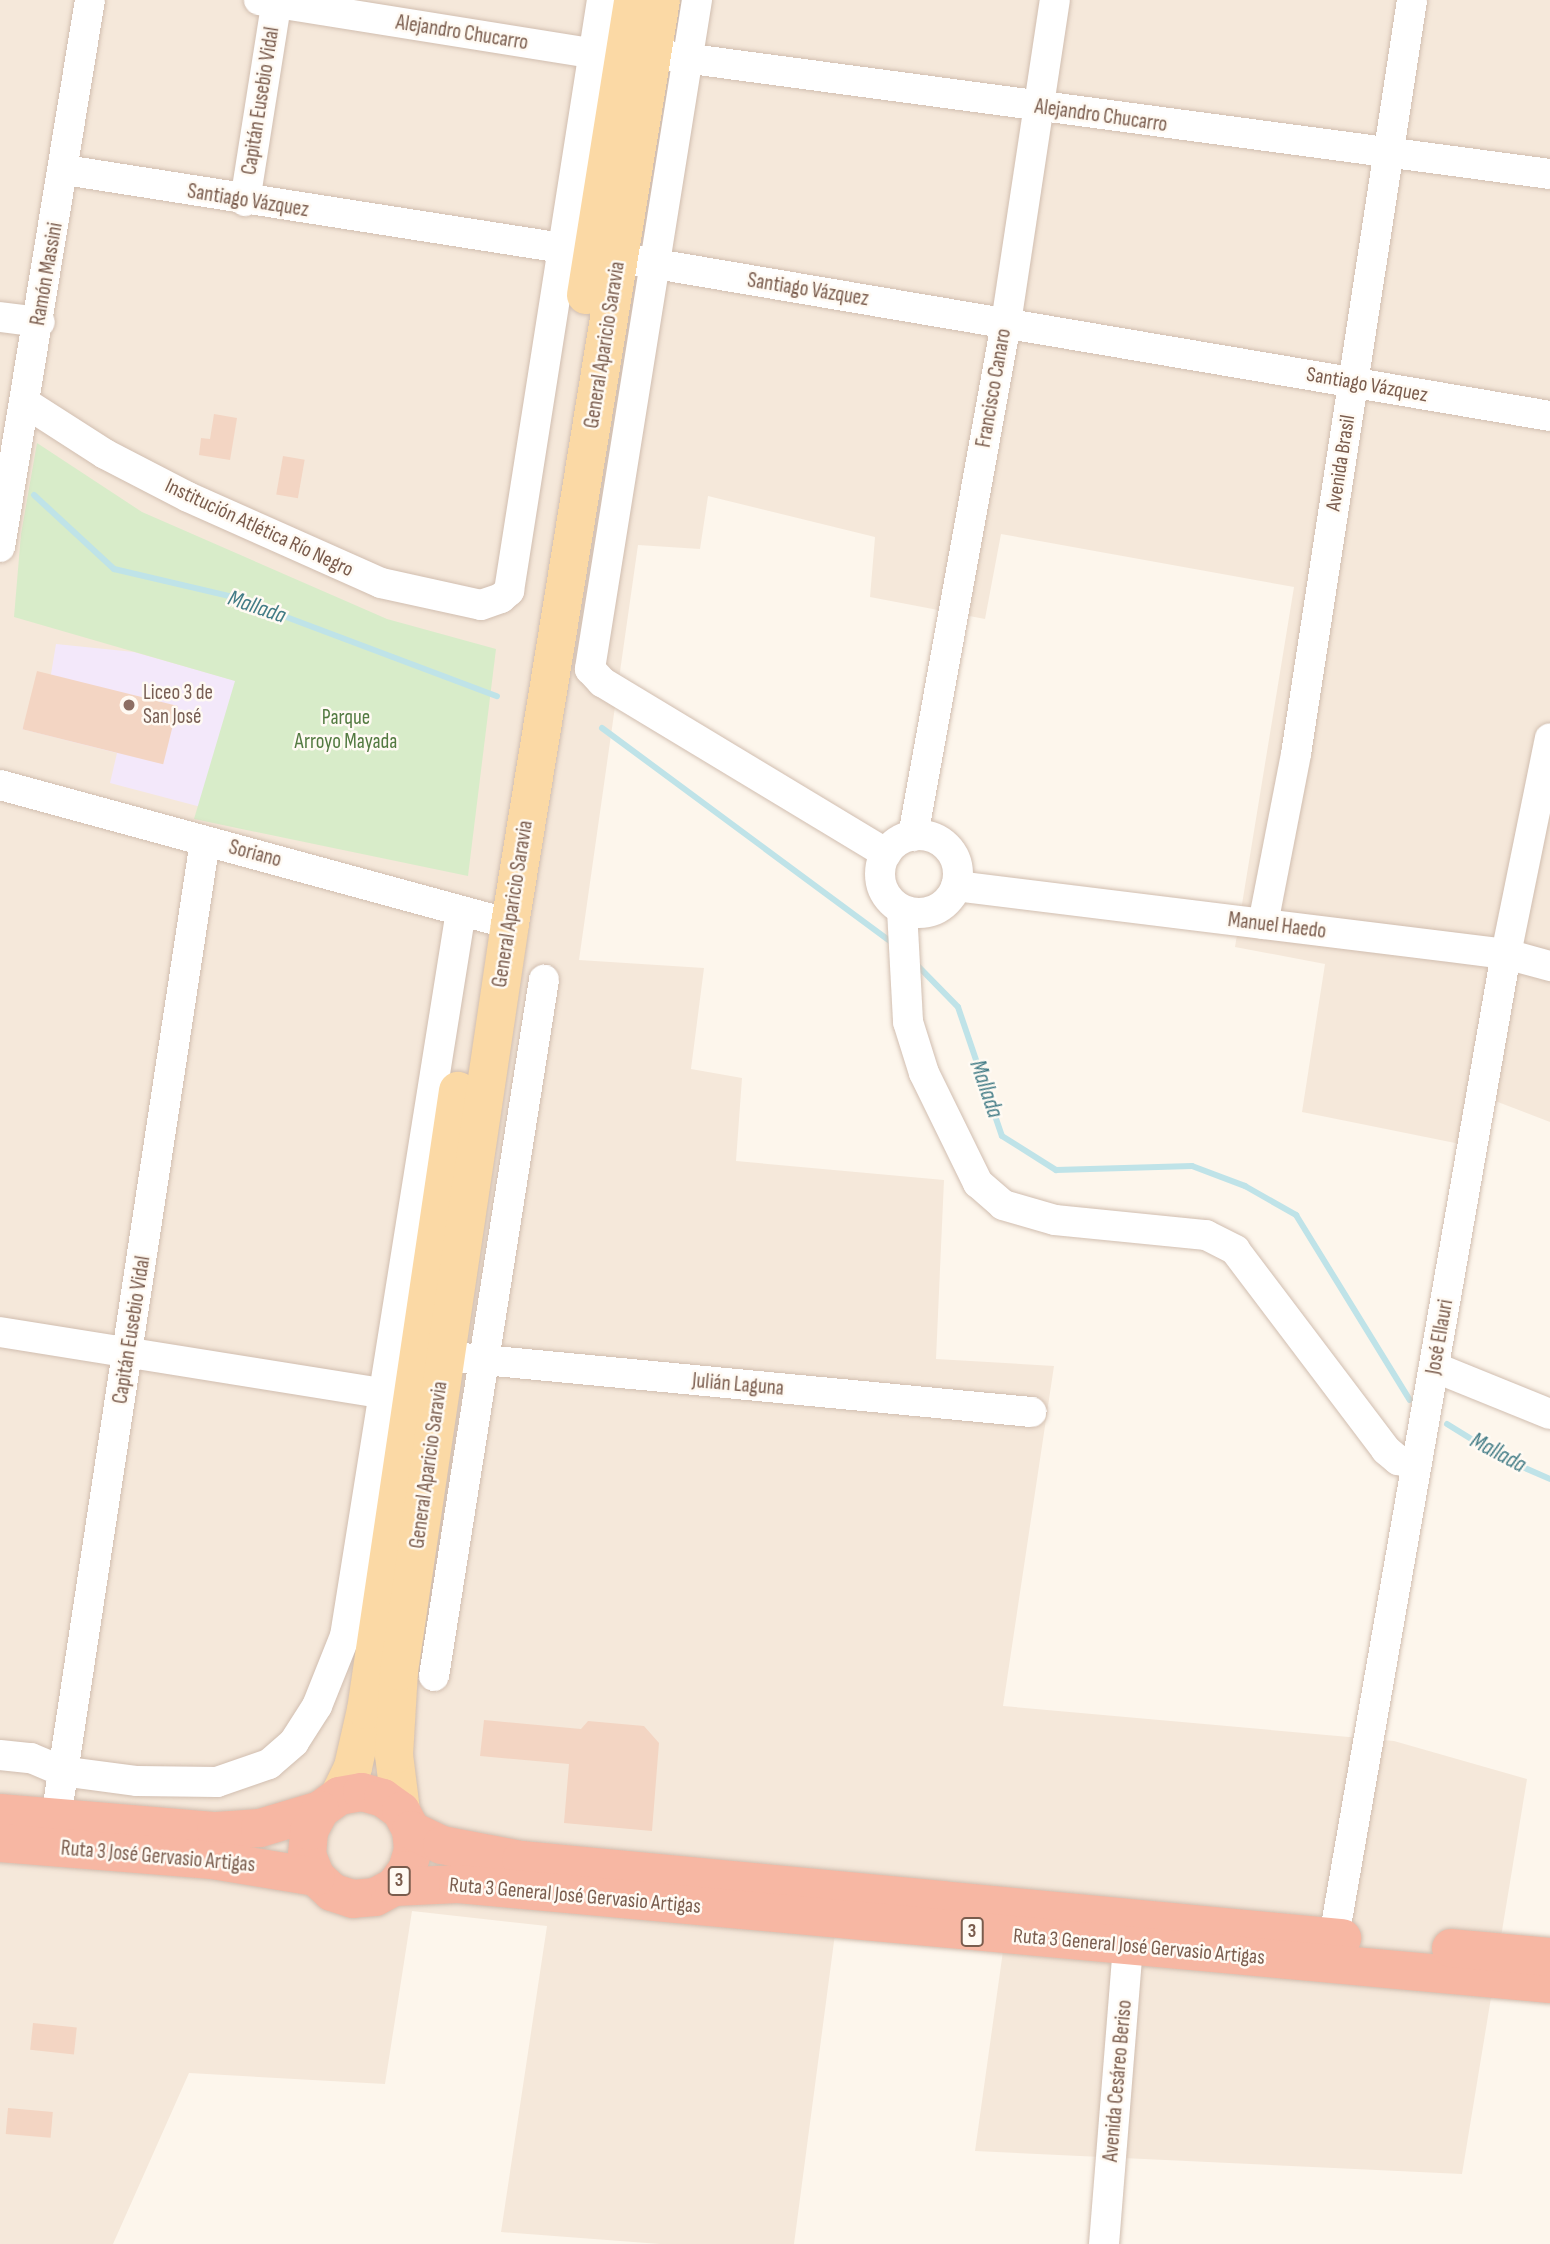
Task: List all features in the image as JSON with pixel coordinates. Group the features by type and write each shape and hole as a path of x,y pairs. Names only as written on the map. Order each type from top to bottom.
{"highway":[{"name":"3","path":"0,1813 216,1831 260,1828 330,1803 373,1795 406,1821 410,1860 394,1886 375,1897 353,1899 332,1892 316,1877"},
{"path":"316,1877 307,1855 309,1831 330,1803"},
{"name":"Ruta 3 General José Gervasio Artigas","path":"406,1821 442,1845 521,1860 1550,1984"},
{"name":"Ruta 3 José Gervasio Artigas","path":"0,1843 224,1861 316,1877"},
{"name":"Ruta 3 General José Gervasio Artigas","path":"394,1886 457,1884 1130,1932 1335,1937 1550,1957"}],"main road":[{"name":"General Aparicio Saravia","path":"633,0 639,56"},
{"name":"General Aparicio Saravia","path":"330,1803 360,1743 485,917 607,256 639,56 661,0"},
{"name":"General Aparicio Saravia","path":"406,1821 394,1755 411,1397 445,1357 485,917"}],"street":[{"name":"Ramón Massini","path":"0,547 40,322 90,0"},
{"name":"General Aparicio Saravia","path":"602,0 639,56"},
{"name":"General Aparicio Saravia","path":"697,0 639,56 607,256 590,669 602,682 886,853"},
{"name":"Francisco Canaro","path":"913,836 922,774 1006,323 1055,0"},
{"name":"Avenida Brasil","path":"1264,924 1296,754 1412,0"},
{"name":"Alejandro Chucarro","path":"271,1 639,56 1550,174"},
{"name":"Capitán Eusebio Vidal","path":"244,201 271,1"},
{"name":"Santiago Vázquez","path":"65,170 244,201 607,256 1550,416"},
{"name":"General Aparicio Saravia","path":"509,591 607,256"},
{"path":"0,317 40,322"},
{"name":"Institución Atlética Río Negro","path":"24,402 105,454 188,497 381,583 481,605 509,591"},
{"name":"José Ellauri","path":"1335,1937 1506,954 1550,738"},
{"path":"909,919 944,904 956,886 952,853 922,774"},
{"name":"Soriano","path":"0,785 485,917"},
{"path":"1002,894 979,881 935,839 913,836 886,853 881,885 909,919 908,1022 924,1073 978,1183 1003,1205 1055,1220 1206,1235 1235,1250 1386,1450 1398,1460 1417,1464"},
{"name":"Capitán Eusebio Vidal","path":"56,1818 61,1771 128,1353 205,841"},
{"name":"Manuel Haedo","path":"956,886 1002,894 1506,954 1550,966"},
{"name":"General Aparicio Saravia","path":"434,1676 544,980"},
{"path":"0,1332 411,1397"},
{"name":"Julián Laguna","path":"445,1357 1031,1412"},
{"path":"1434,1367 1550,1414"},
{"name":"General Aparicio Saravia","path":"0,1755 31,1758 61,1771 137,1781 217,1782 270,1764 294,1742 317,1706 345,1636 411,1397"},
{"name":"Avenida Cesáreo Beriso","path":"1104,2244 1130,1932"}],"shaded area":[{"path":"0,0 1550,0 1550,1122 1469,1091 1465,1145 1302,1112 1325,964 1235,947 1294,587 1001,534 985,619 870,597 875,537 708,496 700,549 638,545 579,960 704,968 691,1069 742,1078 736,1161 944,1180 936,1359 1054,1366 1003,1706 1394,1741 1527,1779 1462,2174 975,2151 1003,1951 835,1934 794,2244 660,2244 501,2232 547,1926 412,1911 385,2084 189,2073 113,2244 0,2244"},
{"name":"Liceo 3 de San José","path":"56,644 134,652 236,681 201,807 110,783 117,753 22,729 51,674"}],"green space":[{"name":"Parque Arroyo Mayada","path":"37,443 142,512 387,619 496,649 468,876 194,819 235,681 14,617 21,534"}],"building":[{"path":"214,414 237,418 230,460 199,455 201,438 210,439"},
{"path":"283,456 305,460 298,498 276,494"},
{"path":"37,671 178,706 163,764 22,729"},
{"path":"484,1720 581,1729 588,1721 644,1726 659,1743 652,1831 564,1823 569,1764 480,1756"},
{"path":"33,2023 77,2028 74,2054 30,2050"},
{"path":"8,2108 53,2112 51,2138 6,2134"}],"waterway":[{"name":"Mallada","path":"34,495 114,569 233,597 497,696"},
{"name":"Mallada","path":"602,728 895,945"},
{"name":"Mallada","path":"916,964 958,1007 1002,1136 1056,1170 1192,1166 1245,1186 1296,1215 1410,1400"},
{"name":"Mallada","path":"1447,1424 1502,1458 1550,1479"}],"place":[{"name":"Liceo 3 de San José","path":"129,705"}]}
